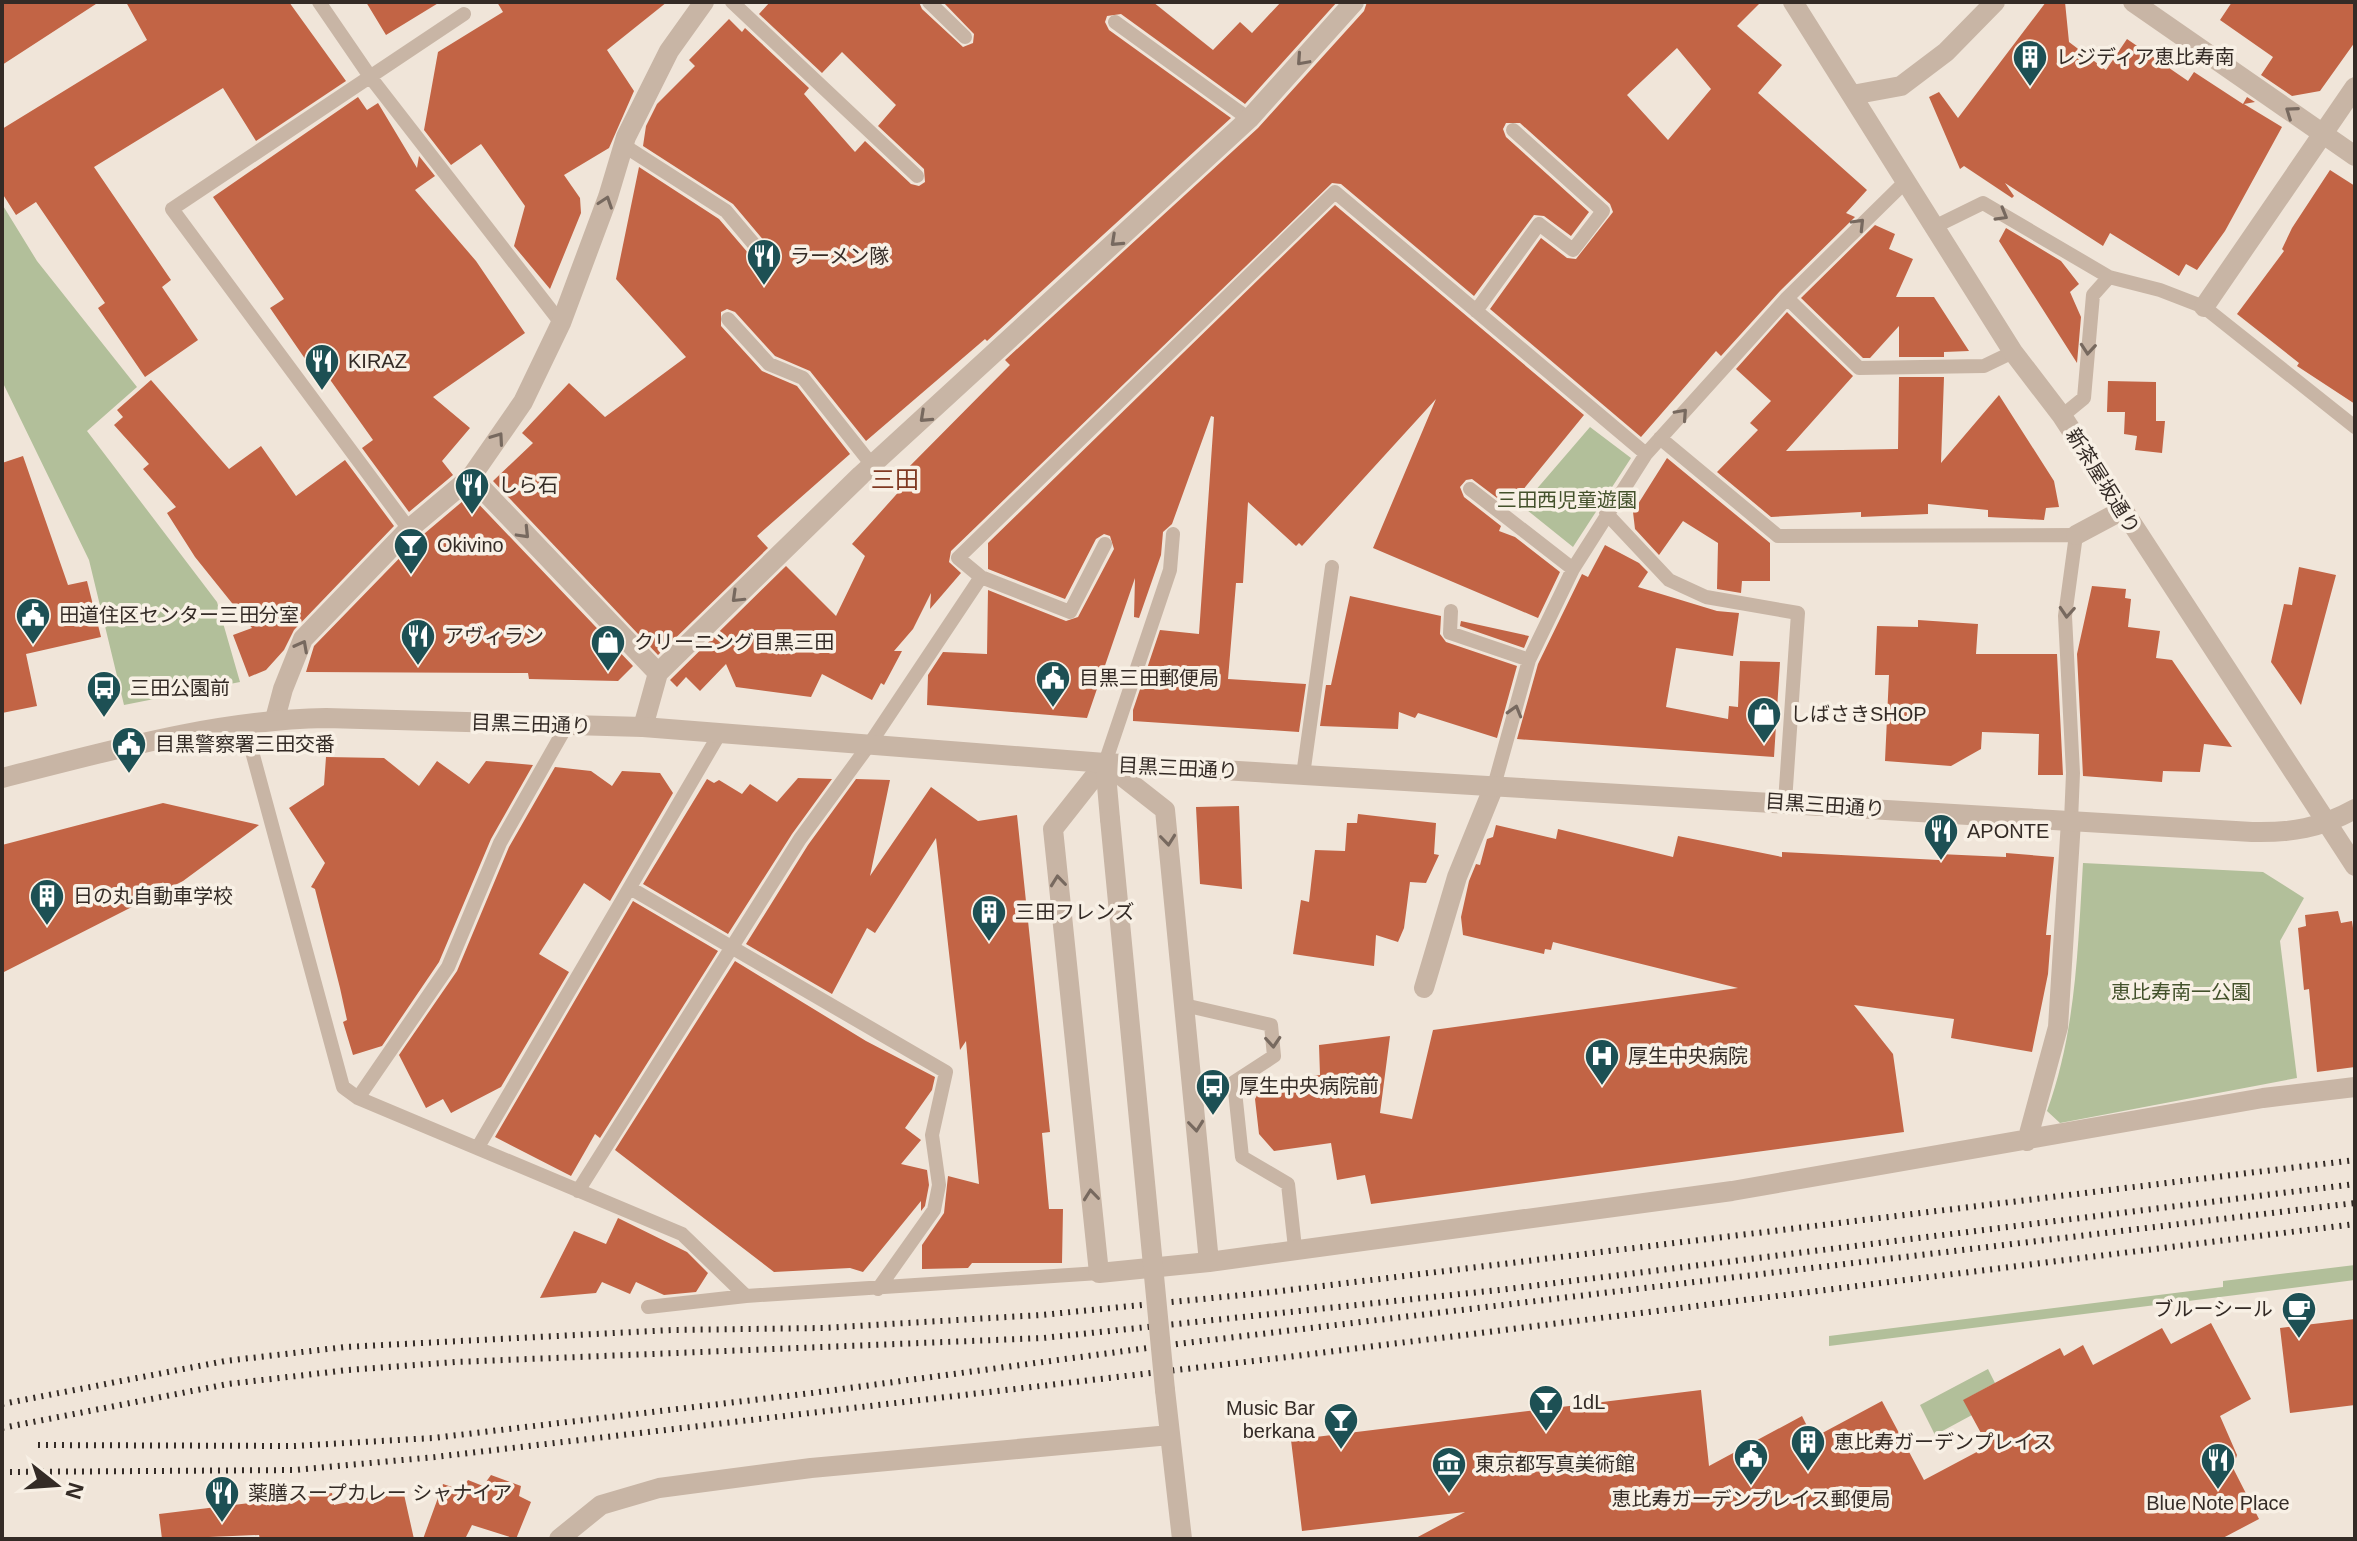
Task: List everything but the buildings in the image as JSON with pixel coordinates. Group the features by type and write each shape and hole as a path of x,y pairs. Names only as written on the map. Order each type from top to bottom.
{"street":[{"path":"275,719 303,639 409,529 471,477 523,402 561,323 623,145 669,51 704,2"},
{"path":"643,727 658,673 872,465 1249,119 1354,2"},
{"name":"新茶屋坂通り","path":"1793,2 1932,228 2013,352 2062,416 2355,866"},
{"path":"1852,95 1901,86 1946,52 1995,2"},
{"path":"2133,2 2355,156"},
{"path":"2204,307 2355,87"},
{"path":"471,477 658,673"},
{"path":"2076,535 2121,511"},
{"name":"目黒三田通り","path":"2,778 114,749 244,722 275,719 643,727 1105,763 2276,832 2328,825 2355,809"},
{"path":"1105,763 1182,1539"},
{"path":"1105,763 1165,810 1209,1262"},
{"path":"1105,763 1053,829 1099,1273 1209,1262 1732,1191 2263,1098 2355,1087"},
{"path":"1424,988 1457,877 1494,786"},
{"path":"2027,1141 2058,1027 2071,821"},
{"path":"559,1539 601,1505 628,1494 685,1483 811,1468 1170,1435"}],"lane":[{"path":"319,2 371,78 561,323"},
{"path":"732,2 917,176"},
{"path":"929,2 965,37"},
{"path":"409,529 172,209 464,14"},
{"path":"1115,22 1249,119"},
{"path":"1476,311 1539,224 1573,250 1603,211 1513,130"},
{"path":"623,145 726,211 768,261"},
{"path":"1494,786 1529,660 1573,569 1646,454 1787,298 1904,183"},
{"path":"1105,544 1070,612 981,577 958,558 1335,192 1646,454"},
{"path":"1932,228 1983,203 2109,277 2160,290 2204,307 2355,427"},
{"path":"2062,416 2084,398 2093,295 2109,277"},
{"path":"1787,298 1859,368 1984,366 2013,352"},
{"path":"728,319 769,364 803,378 872,465"},
{"path":"1660,438 1778,536 2076,535 2065,616 2073,773 2071,821"},
{"path":"1470,489 1573,569"},
{"path":"1606,513 1669,580 1706,597 1798,613 1785,802"},
{"path":"1105,763 1170,570 1173,534"},
{"path":"1303,775 1332,567"},
{"path":"578,1191 800,839 869,745 981,577"},
{"path":"1451,611 1450,633 1529,660"},
{"path":"244,722 343,1087 358,1098 682,1234 746,1296"},
{"path":"358,1098 448,967 500,843 567,725"},
{"path":"478,1147 720,733"},
{"path":"630,888 946,1072 932,1135 939,1185 934,1210 878,1289"},
{"path":"1184,1005 1271,1025 1274,1056 1234,1082 1242,1157 1288,1184 1295,1248"},
{"path":"648,1307 746,1296 1099,1273"}],"green space":[{"path":"2,204 37,261 137,387 87,431 217,602 240,682 124,705 89,560 2,381"},
{"name":"三田西児童遊園","path":"1590,427 1631,458 1573,547 1522,506"},
{"name":"恵比寿南一公園","path":"2083,863 2263,872 2304,898 2280,941 2297,1078 2060,1123 2047,1111 2070,1020"},
{"path":"2355,1265 2355,1280 1829,1346 1829,1336 2223,1287 2223,1281"},
{"path":"1988,1369 1995,1383 1964,1400 1972,1415 1935,1435 1920,1405"}],"railway":[{"path":"2,1404 225,1361 345,1347 672,1330 823,1328 1041,1315 1273,1292 2355,1160"},
{"path":"2,1428 228,1384 348,1370 456,1362 1043,1338 1499,1290 2355,1184"},
{"path":"38,1445 294,1446 433,1438 812,1393 1177,1344 2355,1203"},
{"path":"2,1472 295,1470 435,1457 1279,1358 2355,1224"}],"place":[{"name":"レジディア恵比寿南","path":"2030,88"},
{"name":"ラーメン隊","path":"764,287"},
{"name":"KIRAZ","path":"322,392"},
{"name":"しら石","path":"472,516"},
{"name":"Okivino","path":"411,576"},
{"name":"田道住区センター三田分室","path":"33,646"},
{"name":"アヴィラン","path":"418,667"},
{"name":"クリーニング目黒三田","path":"608,673"},
{"name":"目黒三田郵便局","path":"1053,709"},
{"name":"三田公園前","path":"104,719"},
{"name":"しばさきSHOP","path":"1764,745"},
{"name":"目黒警察署三田交番","path":"129,775"},
{"name":"APONTE","path":"1941,862"},
{"name":"日の丸自動車学校","path":"47,927"},
{"name":"三田フレンズ","path":"989,943"},
{"name":"厚生中央病院","path":"1602,1087"},
{"name":"厚生中央病院前","path":"1213,1117"},
{"name":"ブルーシール","path":"2299,1340"},
{"name":"1dL","path":"1546,1433"},
{"name":"Music Bar berkana","path":"1341,1451"},
{"name":"恵比寿ガーデンプレイス","path":"1808,1473"},
{"name":"恵比寿ガーデンプレイス郵便局","path":"1751,1487"},
{"name":"Blue Note Place","path":"2218,1491"},
{"name":"東京都写真美術館","path":"1449,1495"},
{"name":"薬膳スープカレー シャナイア","path":"222,1524"}],"district":[{"name":"三田","path":"895,479"}]}
